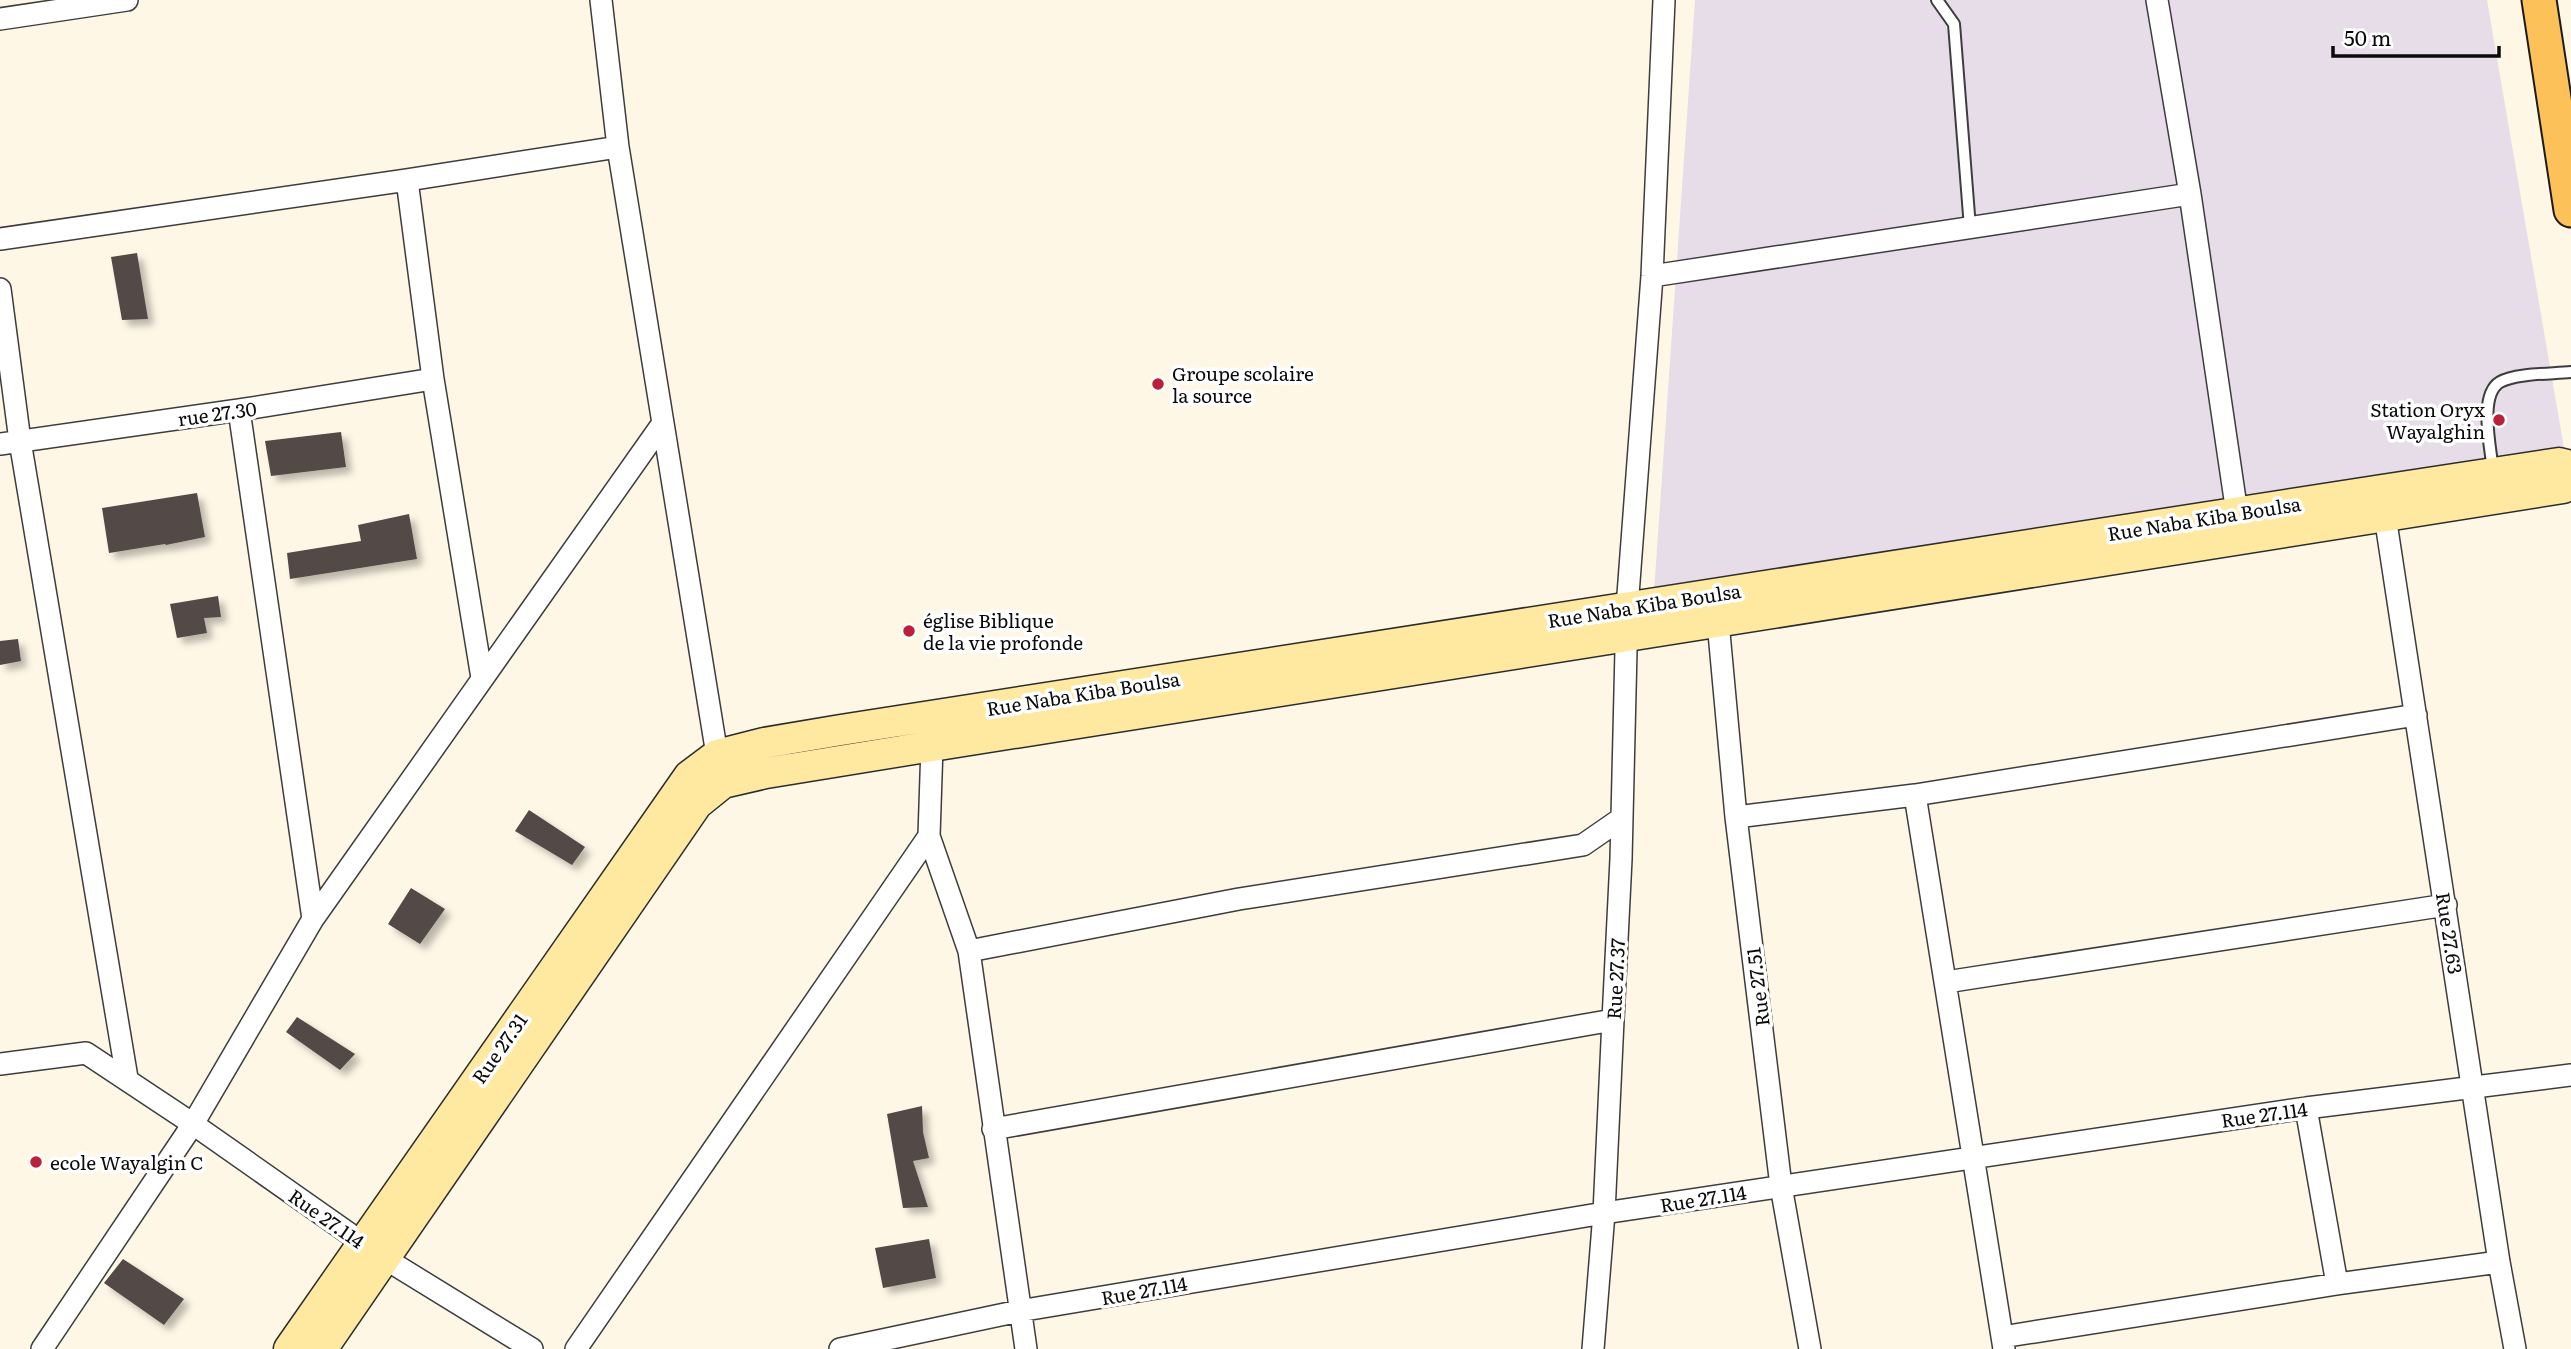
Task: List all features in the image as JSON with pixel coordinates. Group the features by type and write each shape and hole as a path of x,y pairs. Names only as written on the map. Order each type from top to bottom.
{"main road":[{"path":"2539,0 2571,210"}],"street":[{"path":"0,19 127,0"},
{"path":"601,0 618,147 720,769"},
{"name":"Rue 27.37","path":"1594,1349 1604,1213 1621,859 1627,622 1652,276 1664,0"},
{"path":"2157,0 2190,194 2237,513"},
{"path":"0,239 618,147"},
{"path":"407,180 433,379 482,678"},
{"path":"1652,276 2190,194"},
{"path":"0,289 10,443 127,1078"},
{"name":"rue 27.30","path":"10,443 433,379"},
{"path":"239,410 313,919"},
{"path":"42,1349 193,1124 313,919 663,423"},
{"name":"Rue Naba Kiba Boulsa","path":"720,769 766,773 932,746 2237,513 2559,463 2571,467"},
{"name":"Rue Naba Kiba Boulsa","path":"720,769 764,743 1627,622 1718,622 2563,488 2571,484"},
{"name":"Rue 27.63","path":"2385,516 2499,1262 2515,1349"},
{"name":"Rue 27.51","path":"1718,622 1736,817 1781,1186 1810,1349"},
{"path":"1736,817 1915,795 2416,715"},
{"path":"932,746 929,836 969,951 1026,1349"},
{"name":"Rue 27.31","path":"322,1349 374,1251 689,776 720,769"},
{"path":"1915,795 2003,1343 2337,1284 2499,1262"},
{"path":"969,951 1240,899 1583,845 1622,818"},
{"path":"576,1349 929,836"},
{"path":"1583,845 1621,859"},
{"path":"1946,982 2446,905"},
{"path":"993,1129 1613,1020"},
{"name":"Rue 27.114","path":"0,1064 86,1052 374,1251 532,1349"},
{"name":"Rue 27.114","path":"840,1349 1019,1311 1604,1213 2305,1108 2571,1075"},
{"path":"2305,1108 2337,1284"},
{"name":"Rue 27.31","path":"289,1349 374,1251"}],"lane":[{"path":"1937,0 1954,23 1970,228"},
{"path":"2493,473 2487,415 2489,396 2498,383 2509,379 2571,372"}],"shaded area":[{"path":"1695,0 2487,0 2565,454 1654,592"}],"building":[{"path":"137,253 148,319 122,320 111,257"},
{"path":"341,432 346,467 271,476 265,441"},
{"path":"197,493 205,537 109,553 102,508"},
{"path":"409,514 417,559 290,579 287,553 361,541 358,525"},
{"path":"218,596 221,617 204,618 207,633 177,638 170,604"},
{"path":"18,639 21,661 0,665 0,641"},
{"path":"529,810 585,847 572,865 515,831"},
{"path":"411,888 445,909 420,944 388,924"},
{"path":"297,1017 355,1054 340,1070 286,1032"},
{"path":"922,1106 923,1132 929,1158 913,1161 928,1207 903,1208 887,1114"},
{"path":"929,1239 936,1278 883,1288 875,1248"},
{"path":"123,1259 184,1299 164,1325 104,1283"}],"place":[{"name":"Groupe scolaire la source","path":"1158,384"},
{"name":"Station Oryx Wayalghin","path":"2499,420"},
{"name":"église Biblique de la vie profonde","path":"909,631"},
{"name":"ecole Wayalgin C","path":"36,1162"}]}
